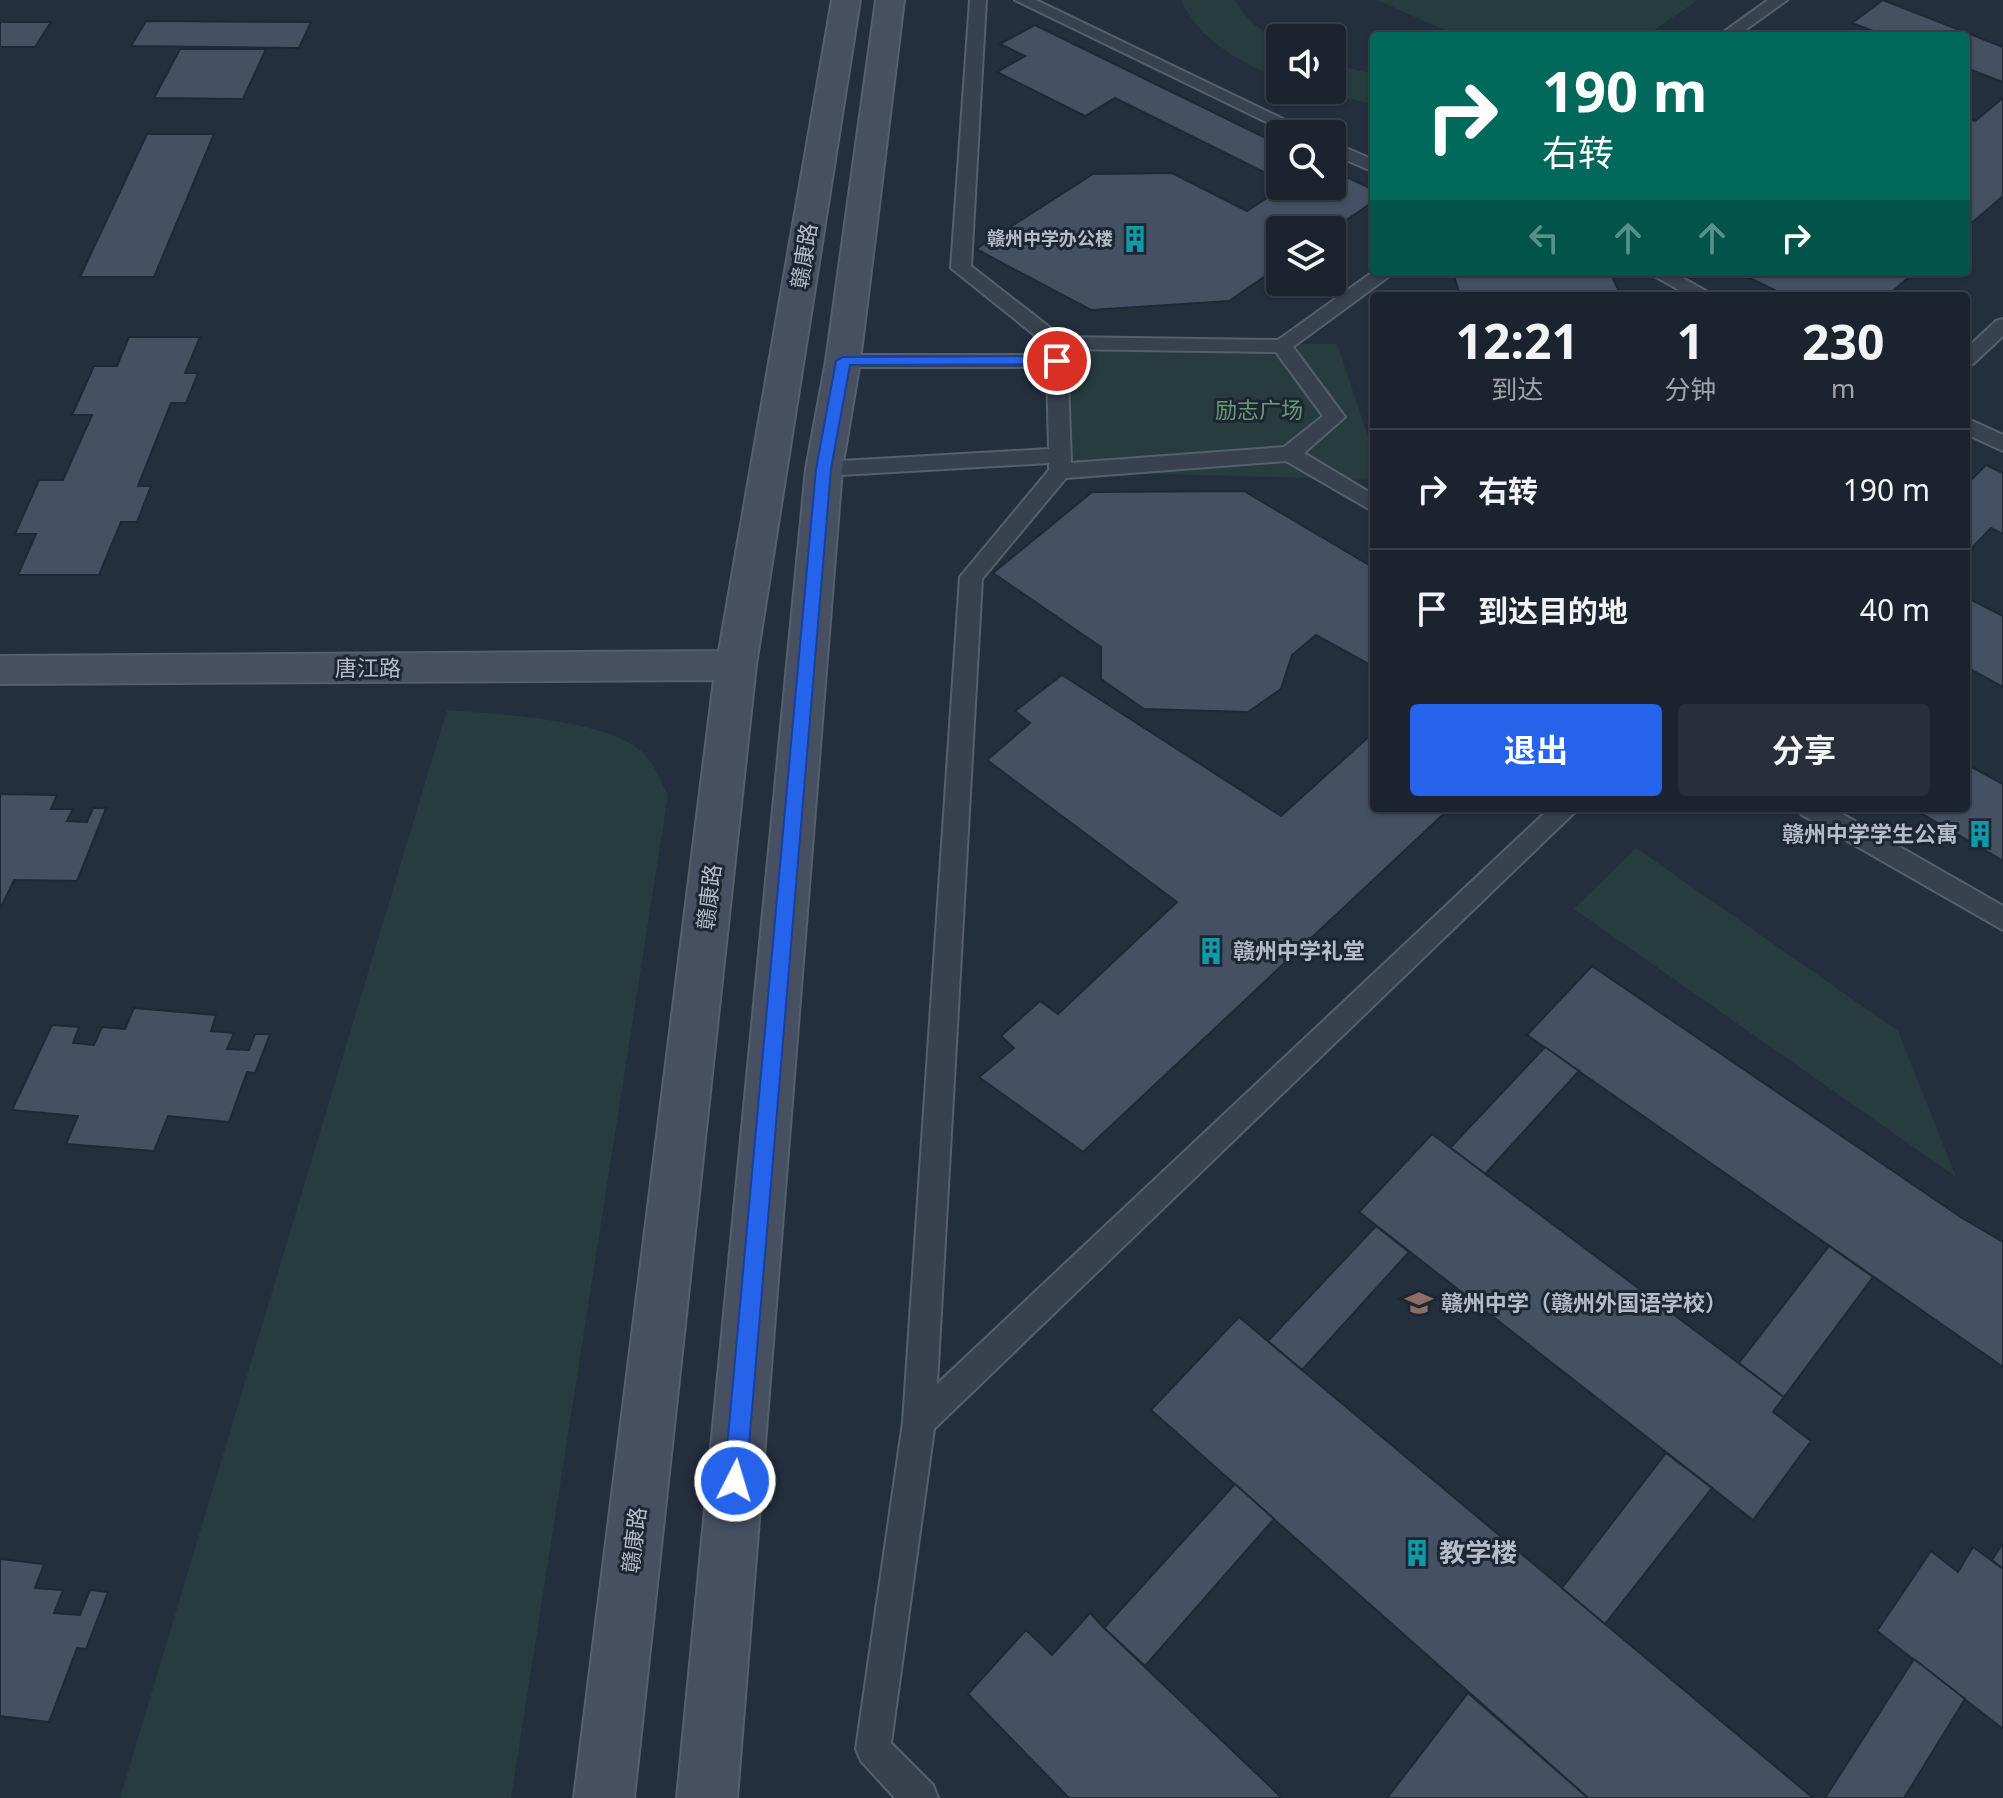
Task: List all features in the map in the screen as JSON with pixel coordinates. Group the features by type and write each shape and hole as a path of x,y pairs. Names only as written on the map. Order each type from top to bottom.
{"main road":[{"name":"赣康路","path":"604,1798 736,665 846,0"},
{"path":"707,1798 824,469 843,361 890,0"},
{"name":"唐江路","path":"0,670 736,665"}],"lane":[{"path":"920,1798 873,1749 919,1422 971,577 1060,463 1057,352 961,268 978,0"},
{"path":"1023,0 1276,120"},
{"path":"1732,32 1779,0"},
{"path":"1346,154 1370,165"},
{"path":"843,361 1282,346 1379,276"},
{"path":"1665,276 1697,292"},
{"path":"1970,356 2003,325"},
{"path":"1282,346 1335,417 1290,454"},
{"path":"1970,427 2003,444"},
{"path":"824,469 1290,454 1370,503"},
{"path":"919,1422 1562,812"},
{"path":"1818,812 2003,919"}],"green space":[{"path":"1181,0 1234,0 1252,23 1266,32 1266,72 1210,39"},
{"path":"1377,0 1698,0 1651,32 1449,32"},
{"path":"1346,67 1370,73 1370,103 1346,98"},
{"name":"励志广场","path":"1057,343 1337,344 1370,443 1370,480 1060,471"},
{"path":"447,710 553,721 610,734 632,744 647,757 668,795 511,1798 120,1798"},
{"path":"1636,848 1898,1031 1956,1177 1574,909"}],"building":[{"path":"1883,0 1965,32 1876,32 1852,23"},
{"path":"146,21 311,22 299,48 131,46"},
{"path":"0,22 51,22 35,47 0,47"},
{"path":"1035,25 1266,138 1266,173 1115,98 1085,116 997,72 1025,56 1000,44"},
{"path":"1970,34 2003,47 2003,82 1970,70"},
{"path":"180,49 266,49 243,99 154,98"},
{"path":"2003,98 2003,196 1970,225 1970,119 1975,121"},
{"path":"147,134 214,134 154,277 80,277"},
{"name":"赣州中学办公楼","path":"1172,173 1247,211 1266,198 1346,200 1346,177 1370,188 1370,204 1346,220 1346,216 1266,216 1266,276 1229,301 1091,310 976,249 1093,174"},
{"path":"1454,276 1612,276 1619,292 1459,292"},
{"path":"1745,276 1910,276 1892,292 1779,292"},
{"path":"129,337 200,337 185,373 198,373 186,403 171,403 138,486 151,486 137,522 121,522 99,575 18,575 36,534 15,534 39,480 63,480 92,415 72,415 94,366 117,366"},
{"path":"1986,465 2003,473 2003,534 1991,528 1970,550 1970,481"},
{"path":"1244,491 1370,566 1370,665 1316,635 1292,655 1281,689 1248,712 1144,709 1101,679 1101,647 993,573 1092,492"},
{"path":"1970,599 2003,616 2003,687 1970,669"},
{"name":"赣州中学礼堂","path":"1062,675 1281,816 1370,736 1370,812 1446,812 1083,1152 979,1077 1014,1048 1001,1036 1040,1001 1058,1014 1177,902 987,760 1030,723 1015,711"},
{"name":"赣州中学学生公寓","path":"1970,766 2003,784 2003,861 1919,812 1970,812"},
{"path":"0,794 57,795 51,809 73,809 67,821 87,822 93,808 106,808 77,881 14,880 0,909"},
{"path":"1592,966 1962,1218 2003,1242 2003,1367 1527,1035"},
{"path":"134,1008 216,1015 211,1031 234,1033 227,1049 249,1050 255,1034 270,1034 255,1073 247,1072 229,1122 168,1116 154,1151 66,1144 78,1116 12,1110 52,1025 79,1027 73,1043 94,1045 102,1027 125,1029"},
{"path":"1545,1047 1579,1071 1485,1174 1450,1148"},
{"path":"1432,1134 1784,1397 1773,1412 1811,1441 1753,1520 1359,1212"},
{"path":"1376,1226 1409,1252 1302,1370 1268,1341"},
{"path":"1829,1246 1873,1277 1784,1397 1739,1363"},
{"name":"教学楼","path":"1239,1317 1813,1798 1588,1798 1151,1410"},
{"path":"1666,1453 1712,1488 1605,1624 1562,1588"},
{"path":"1235,1484 1274,1519 1145,1666 1104,1628"},
{"path":"2003,1543 2003,1569 1992,1560"},
{"path":"1973,1547 2003,1569 2003,1729 1877,1631 1931,1551 1958,1572"},
{"path":"0,1559 44,1564 35,1588 63,1590 54,1613 80,1615 90,1590 108,1592 86,1649 77,1648 49,1722 0,1716"},
{"path":"1090,1613 1282,1798 1069,1798 968,1694 1026,1630 1052,1655"},
{"path":"1914,1659 1965,1699 1904,1798 1825,1798"},
{"path":"1468,1693 1588,1798 1387,1798"}],"place":[{"name":"赣州中学办公楼","path":"1135,239"},
{"name":"赣州中学学生公寓","path":"1980,834"},
{"name":"赣州中学礼堂","path":"1211,951"},
{"name":"赣州中学（赣州外国语学校）","path":"1419,1303"},
{"name":"教学楼","path":"1417,1553"}],"route":[{"path":"735,1481 824,469 843,361 1057,361"}]}
